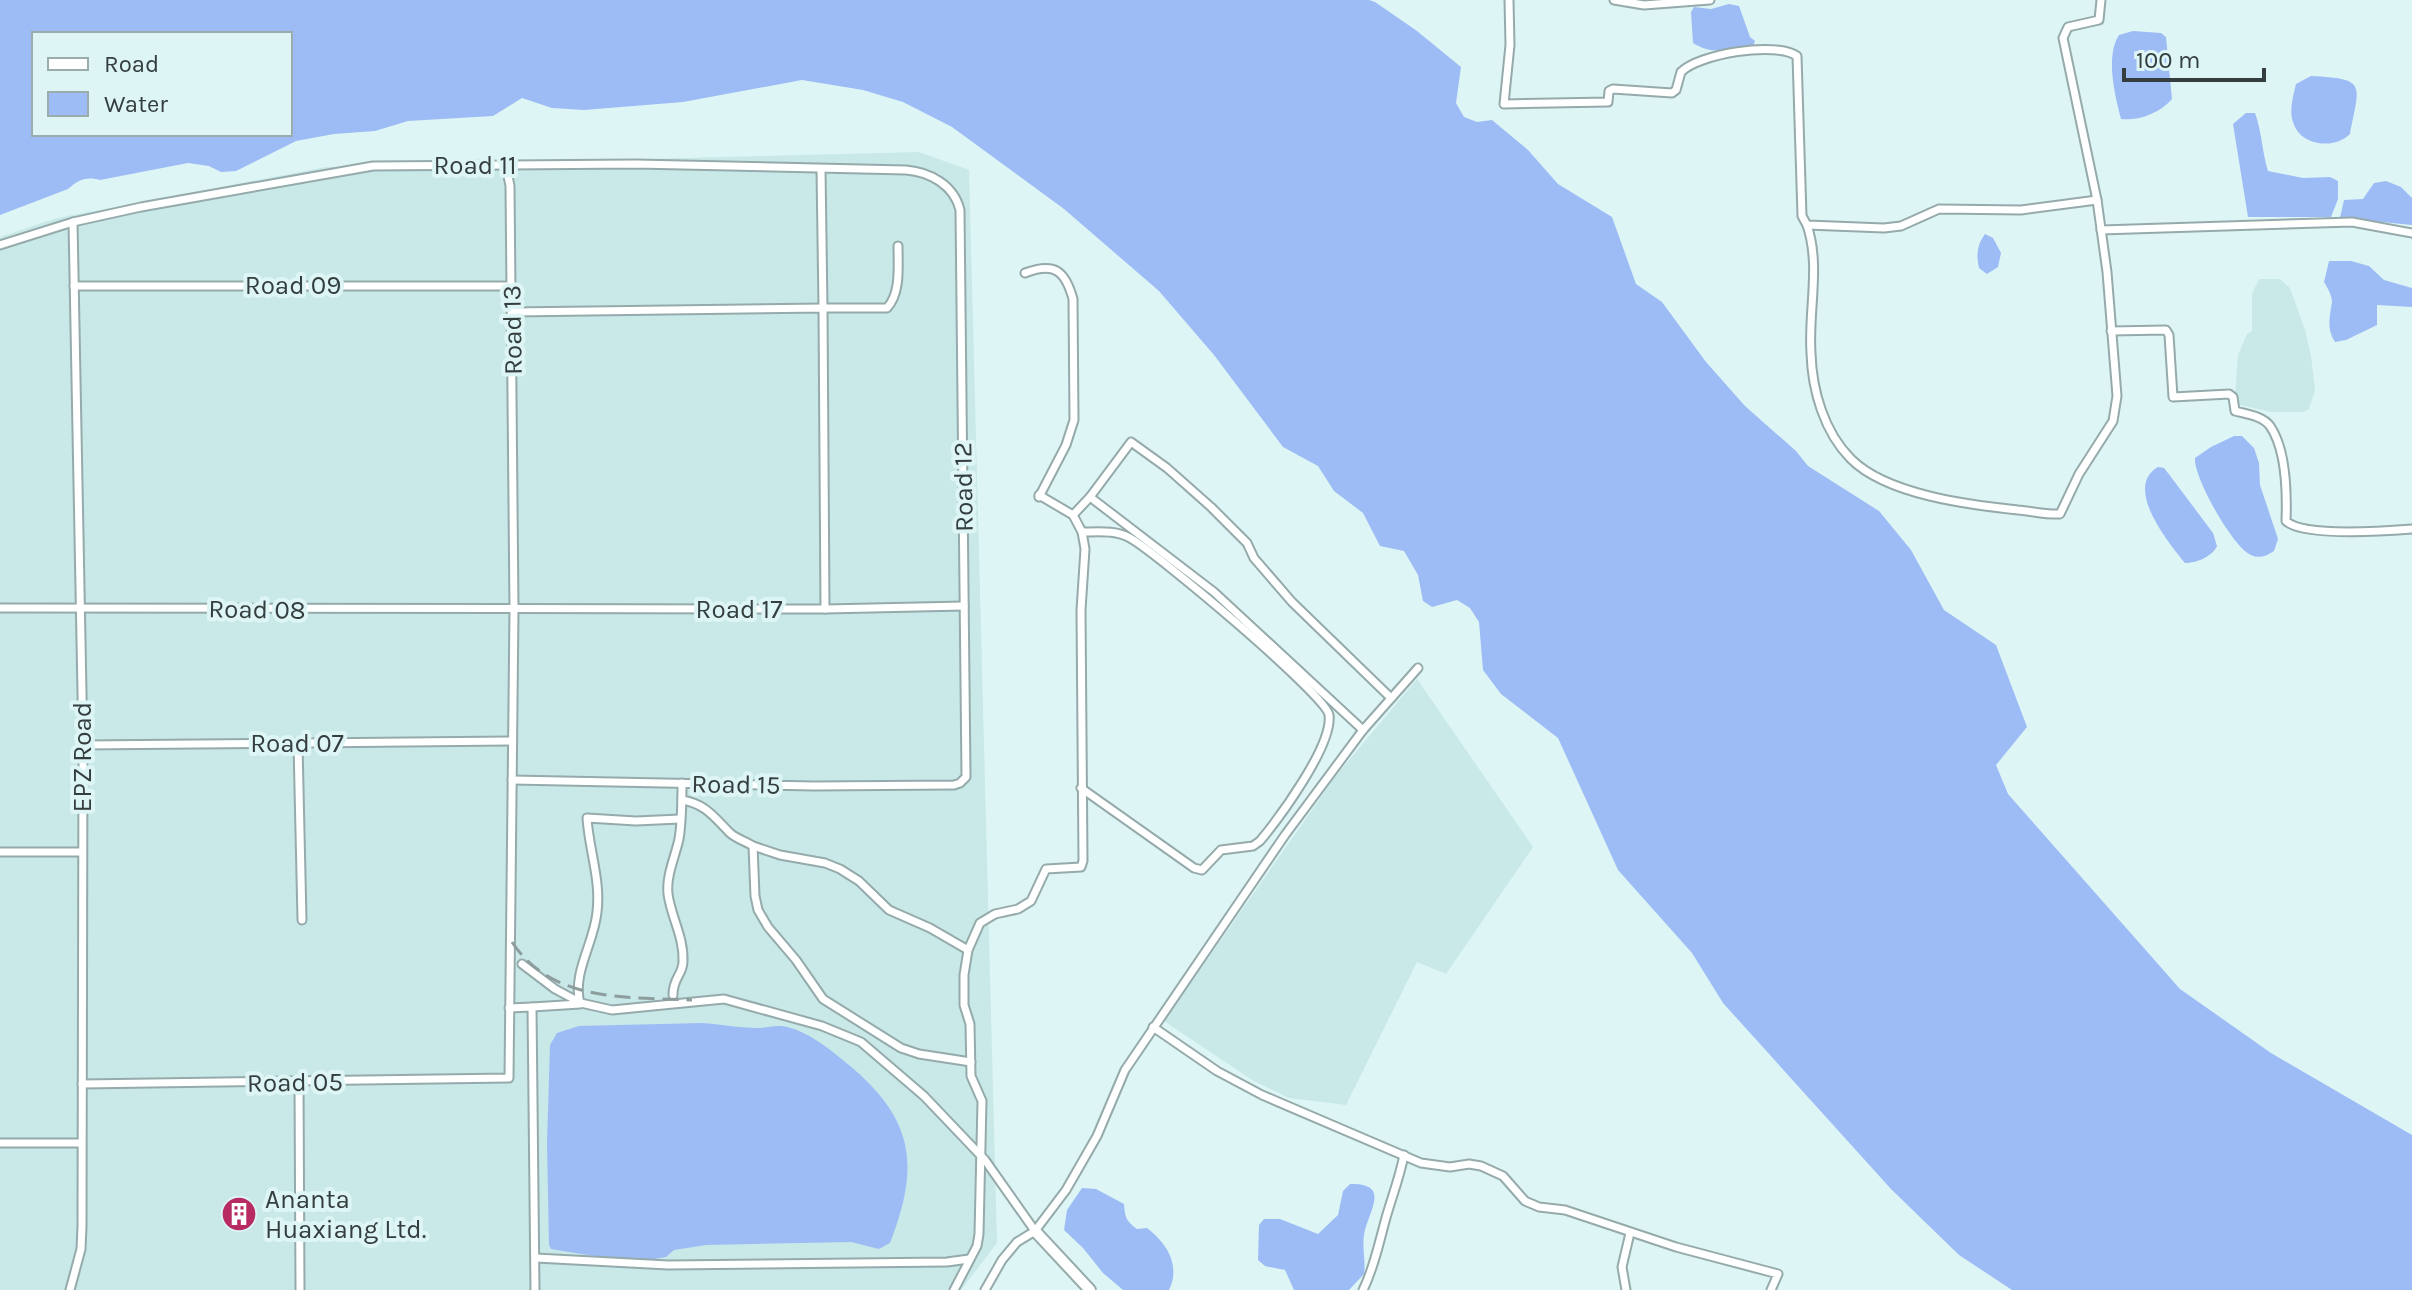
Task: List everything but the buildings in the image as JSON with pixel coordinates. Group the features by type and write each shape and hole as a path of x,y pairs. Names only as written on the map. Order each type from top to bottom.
{"street":[{"path":"1509,0 1509,57 1504,104 1608,102 1609,91 1622,88 1672,93 1676,90 1681,72 1695,62 1754,51 1778,50 1797,56 1802,216 1813,253 1810,352 1819,406 1838,444 1852,461 1876,476 1905,488 1959,502 2060,514 2079,474 2116,413 2097,200 2063,38 2068,27 2099,20 2101,0"},
{"path":"1614,0 1663,5 1710,0"},
{"name":"Road 11","path":"0,245 73,222 244,187 373,166 690,164 919,171 953,191"},
{"name":"Road 13","path":"506,166 510,186 514,609 509,1078"},
{"path":"821,169 825,609"},
{"name":"Road 12","path":"953,191 960,210 966,777 960,783"},
{"path":"1807,225 1884,228 1901,226 1939,209 2021,210 2097,200"},
{"name":"EPZ Road","path":"70,1290 81,1249 83,745 73,222"},
{"path":"2101,230 2352,222 2412,233"},
{"path":"512,312 887,308 892,304 897,286 898,246"},
{"path":"954,1290 977,1246 979,1234 982,1101 973,1083 970,1024 963,995 968,950 980,923 1031,901 1046,869 1081,867 1081,610 1085,549 1082,532 1073,515 1038,497 1066,445 1074,420 1073,299 1069,284 1053,269 1041,267 1025,273"},
{"name":"Road 09","path":"74,286 511,286"},
{"path":"2111,331 2166,330 2169,335 2173,397 2229,394 2233,397 2235,411 2262,419 2270,426 2283,460 2286,521 2293,527 2314,531 2412,529"},
{"path":"1073,515 1131,442 1167,468 1238,534 1292,602 1391,698"},
{"path":"1090,497 1214,592 1363,730"},
{"path":"1081,788 1194,868 1202,870 1221,850 1247,847 1260,841 1297,789 1323,745 1329,722 1329,710 1319,699 1256,641 1130,537 1119,533 1082,532"},
{"name":"Road 17","path":"514,609 964,606"},
{"name":"Road 08","path":"0,608 514,609"},
{"path":"985,1290 1017,1242 1035,1231 1066,1190 1082,1164 1125,1070 1285,835 1363,730 1418,668"},
{"name":"Road 07","path":"83,745 512,741"},
{"path":"298,744 302,920"},
{"name":"Road 15","path":"512,780 814,786 960,783"},
{"path":"673,995 674,978 683,969 683,960 678,924 668,895 668,881 680,835 682,783"},
{"path":"682,800 703,807 725,825 729,833 753,846 840,869 859,881 889,910 930,928 968,950"},
{"path":"509,1008 580,1004 577,989 598,910 597,873 587,818 636,821 680,819"},
{"path":"753,846 758,910 823,999 901,1048 971,1062"},
{"path":"0,852 82,852"},
{"path":"522,964 555,989 581,1003 612,1010 724,999 844,1034 875,1053 924,1096 982,1157 1035,1231 1090,1290"},
{"path":"532,1007 535,1290"},
{"path":"1153,1027 1217,1071 1262,1095 1433,1166 1481,1166 1503,1176 1525,1201 1539,1207 1565,1210 1630,1233 1778,1274 1771,1290"},
{"name":"Road 05","path":"82,1084 509,1078"},
{"path":"299,1082 300,1290"},
{"path":"0,1143 81,1143"},
{"path":"1363,1290 1376,1260 1404,1155"},
{"path":"1626,1290 1622,1267 1630,1233"},
{"path":"536,1258 668,1265 947,1262 969,1259"}],"shaded area":[{"path":"919,152 969,170 997,1243 961,1290 0,1290 0,237 57,218 326,167"},
{"path":"2259,279 2280,279 2290,288 2305,330 2315,390 2309,409 2303,412 2271,412 2240,405 2235,396 2238,355 2247,334 2252,331 2252,294"},
{"path":"1417,679 1533,847 1446,974 1417,962 1346,1105 1289,1098 1252,1080 1164,1021 1335,777"}],"water":[{"path":"0,0 1375,2 1461,67 1456,103 1464,117 1477,122 1492,120 1528,150 1558,184 1612,217 1636,284 1662,302 1706,362 1745,406 1796,451 1808,466 1879,511 1911,550 1944,610 1996,645 2027,727 1996,765 2008,794 2180,989 2271,1053 2412,1135 2412,1290 2012,1290 1959,1255 1891,1189 1723,1003 1692,953 1618,870 1558,738 1501,694 1483,670 1479,622 1470,608 1457,600 1432,607 1423,601 1418,575 1404,551 1380,546 1363,513 1334,491 1318,466 1283,447 1214,355 1159,291 1064,209 952,127 903,102 863,90 802,80 683,102 584,110 552,108 522,98 493,116 408,121 375,131 296,141 236,171 221,172 209,166 188,163 100,180 86,179 0,215"},
{"path":"1729,4 1739,6 1750,37 1755,41 1753,46 1715,50 1693,43 1691,12 1694,7 1711,9"},
{"path":"2133,31 2161,33 2166,37 2172,99 2149,115 2121,119 2112,76 2113,54 2119,35"},
{"path":"2311,76 2342,79 2355,87 2356,104 2350,134 2343,139 2327,144 2318,143 2310,141 2297,130 2291,113 2296,84"},
{"path":"2246,113 2255,113 2268,171 2303,178 2330,177 2338,181 2338,199 2331,217 2248,217 2233,124"},
{"path":"2386,181 2401,187 2412,198 2412,225 2340,218 2344,200 2363,199 2374,183"},
{"path":"1985,234 1993,238 2001,253 1998,267 1987,274 1979,268 1978,259 1979,246"},
{"path":"2329,261 2351,261 2369,266 2384,280 2412,288 2412,307 2377,305 2377,325 2335,342 2330,327 2332,299 2324,282"},
{"path":"2234,436 2242,436 2254,448 2259,463 2260,485 2278,539 2274,551 2263,556 2251,555 2234,539 2207,495 2196,467 2195,458"},
{"path":"2158,467 2164,468 2213,533 2217,546 2203,559 2185,563 2152,515 2145,487 2148,476"},
{"path":"702,1023 795,1029 824,1045 867,1081 897,1121 904,1142 906,1188 890,1243 879,1249 851,1242 706,1245 674,1250 666,1257 642,1261 551,1249 547,1143 550,1045 557,1033 579,1026"},
{"path":"1350,1184 1371,1188 1374,1194 1364,1235 1364,1274 1349,1290 1294,1290 1285,1270 1265,1266 1258,1260 1259,1225 1264,1219 1280,1219 1318,1234 1338,1215 1343,1191"},
{"path":"1082,1188 1096,1189 1124,1204 1130,1224 1137,1229 1147,1228 1161,1241 1173,1264 1169,1290 1123,1290 1064,1230 1067,1210"}],"railway":[{"path":"512,942 529,962 548,976 570,986 617,996 692,1000"}],"place":[{"name":"Ananta Huaxiang Ltd.","path":"239,1214"}]}
